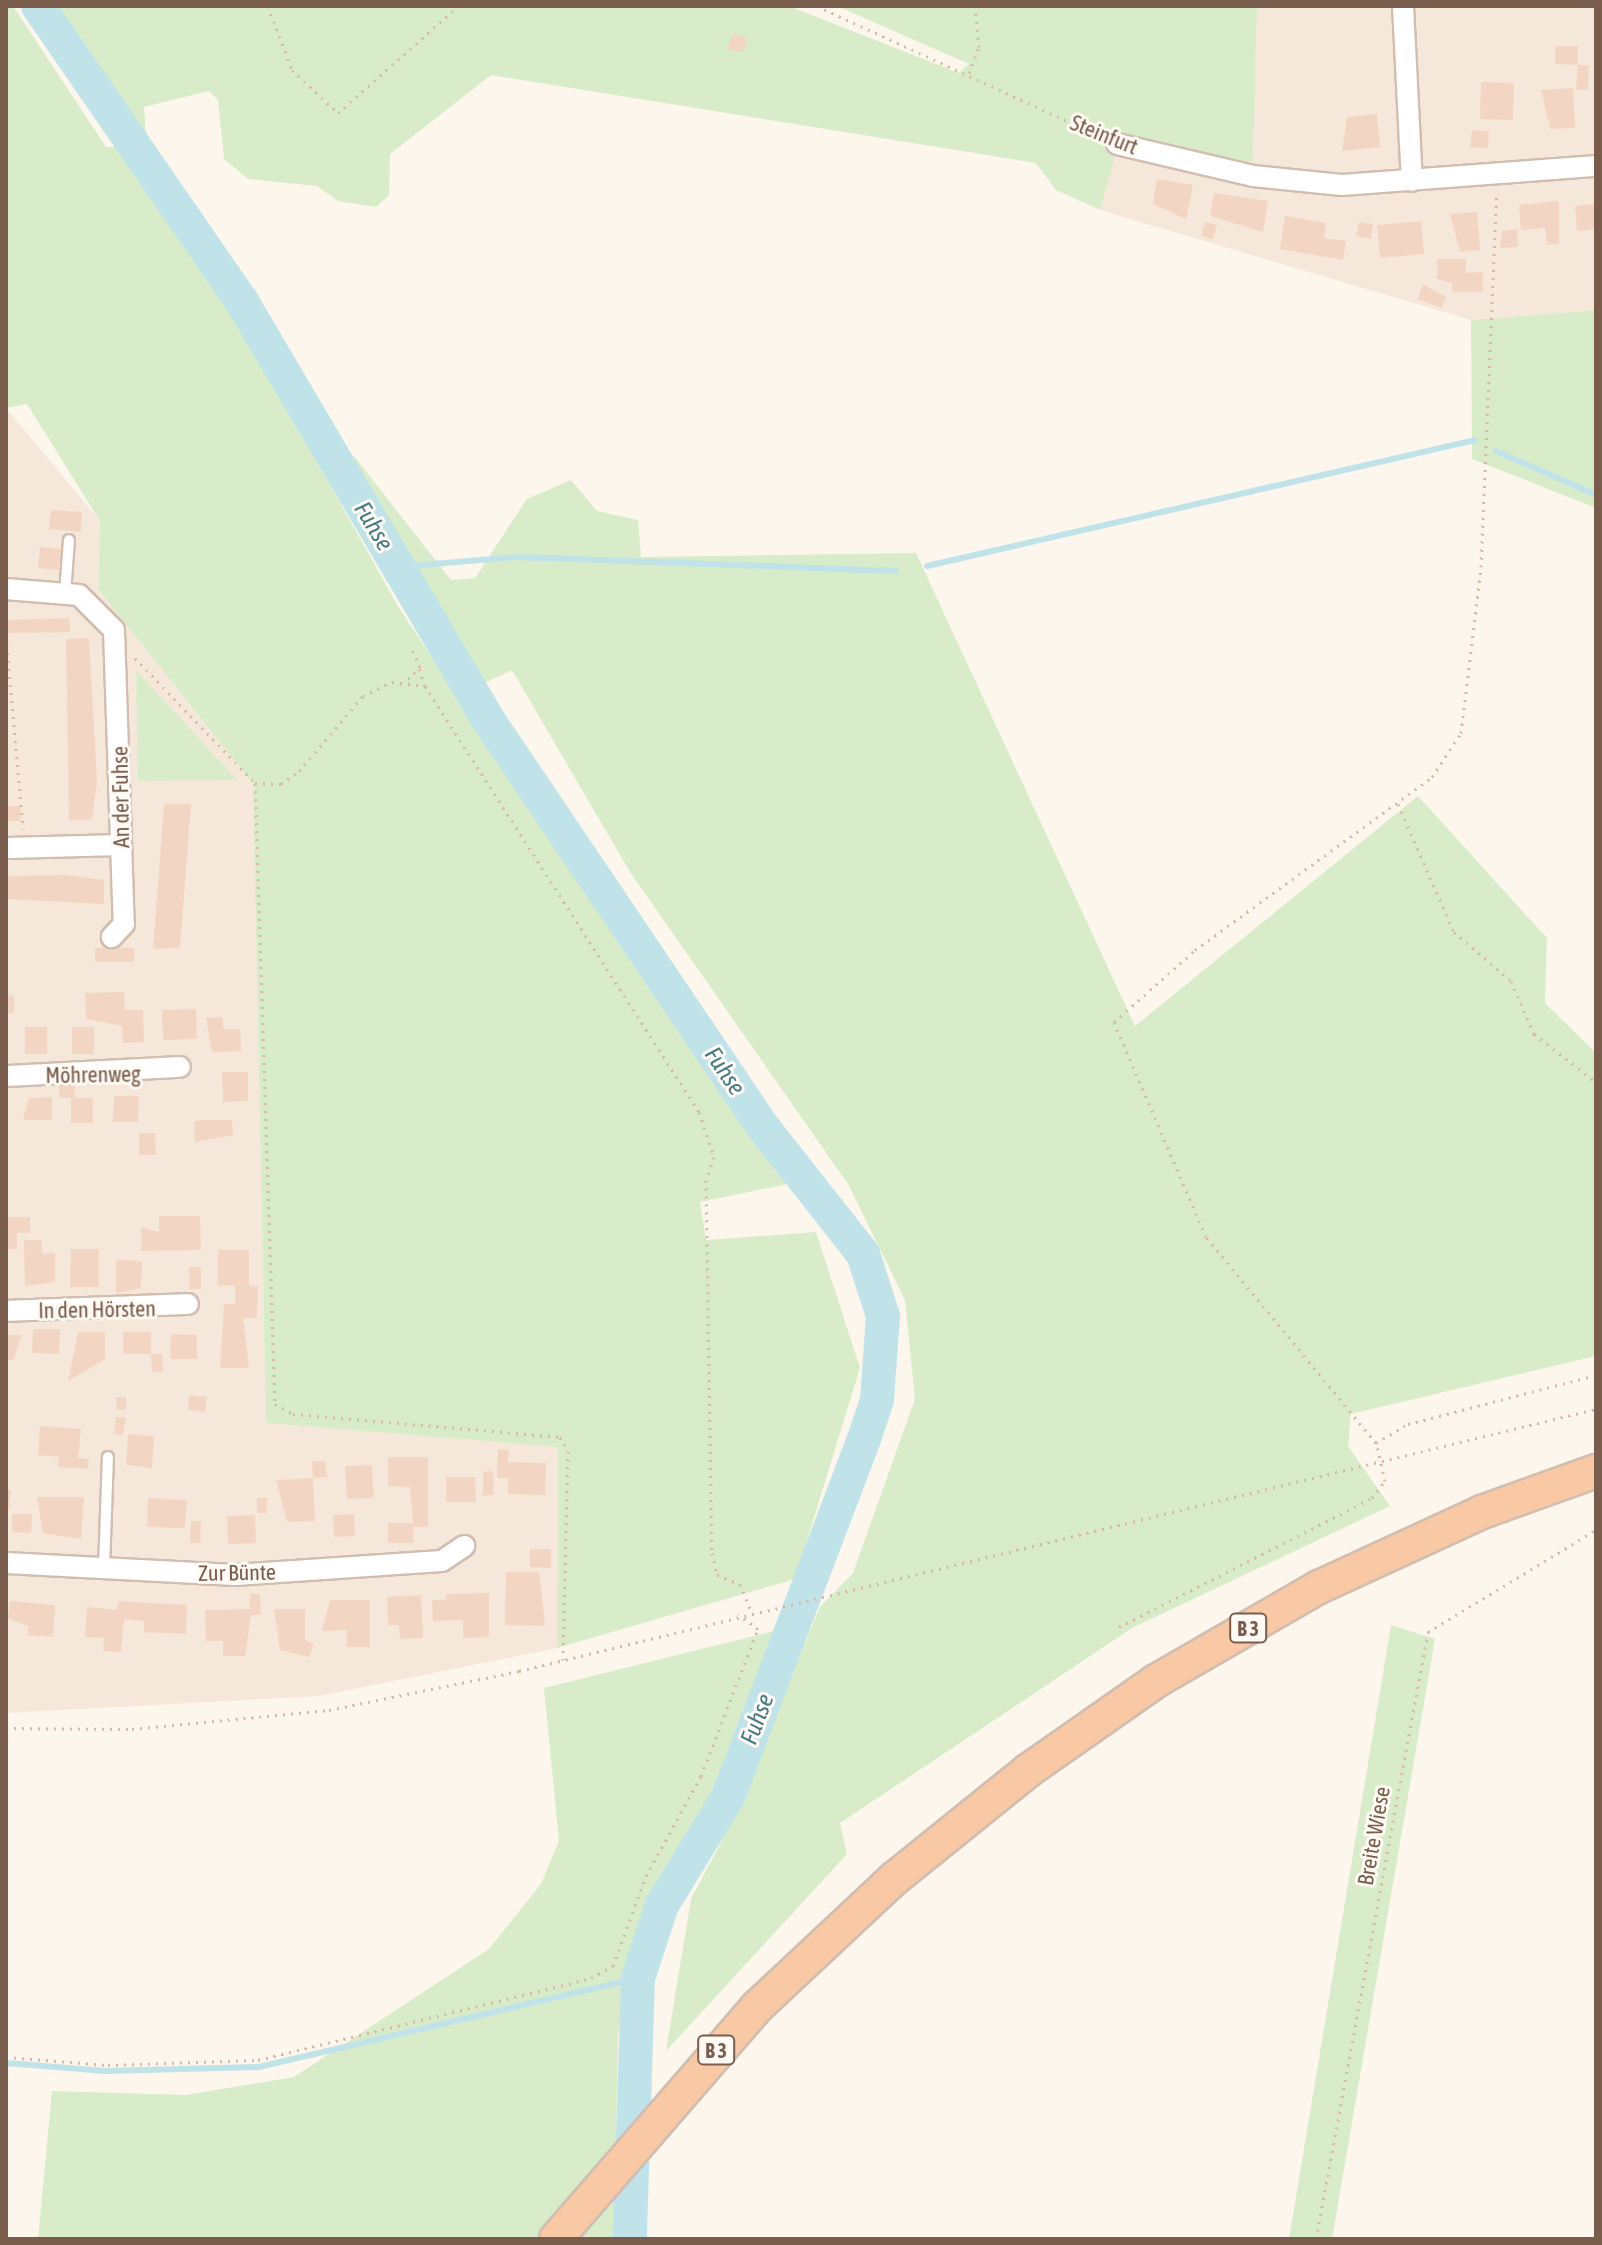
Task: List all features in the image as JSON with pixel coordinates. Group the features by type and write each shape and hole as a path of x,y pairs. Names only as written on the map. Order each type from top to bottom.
{"highway":[{"name":"B 3","path":"556,2239 690,2077 895,1878 1076,1736 1241,1631 1397,1549 1596,1471"}],"street":[{"path":"1400,10 1412,181"},
{"name":"Steinfurt","path":"1117,144 1253,176 1342,185 1596,166"},
{"path":"6,589 79,595 114,630 120,653"},
{"name":"An der Fuhse","path":"112,937 124,924 120,653"},
{"path":"15,848 121,845"},
{"name":"Möhrenweg","path":"6,1076 180,1067"},
{"name":"In den Hörsten","path":"6,1311 188,1304"},
{"name":"Zur Bünte","path":"6,1563 104,1571 235,1575 442,1561 464,1546"}],"lane":[{"path":"65,594 69,540"},
{"path":"104,1571 108,1457"}],"path":[{"path":"268,6 292,70 338,113 458,6"},
{"name":"Steinfurt","path":"817,6 969,73 1117,144"},
{"path":"969,73 979,47 975,6"},
{"path":"1119,1627 1372,1498 1385,1481 1376,1443 1206,1237 1114,1022 1195,950 1432,777 1461,733 1481,567 1498,175"},
{"path":"6,637 15,848"},
{"path":"411,648 425,686 699,1112 712,1143 706,1357 712,1553 717,1575 740,1584 751,1611"},
{"path":"120,653 141,660 255,783 274,1396 281,1410 293,1414 560,1437 568,1451 563,1660"},
{"path":"255,783 281,784 363,696 404,681 419,669"},
{"path":"404,681 425,686"},
{"path":"1397,803 1454,932 1511,981 1534,1034 1596,1082"},
{"path":"1376,1443 1408,1424 1596,1375"},
{"path":"6,1728 132,1729 329,1710 563,1660 758,1609 1596,1409"},
{"name":"Breite Wiese","path":"1316,2239 1428,1632 1596,1530"},
{"path":"6,2057 108,2065 258,2060 613,1966 646,1876 701,1776 758,1629 738,1614"}],"shaded area":[{"path":"1257,6 1596,6 1596,310 1471,320 1100,210 1119,138 1253,162"},
{"path":"6,408 100,521 98,589 253,784 266,1423 558,1446 557,1648 319,1696 6,1713"}],"green space":[{"path":"6,6 13,6 106,147 115,147 228,303 399,608 705,1069 792,1183 700,1202 706,1240 816,1232 860,1368 795,1579 557,1648 558,1447 266,1423 253,784 98,589 100,521 27,404 6,408"},
{"path":"58,6 789,6 959,73 969,64 837,6 1257,6 1253,162 1120,138 1100,210 1056,190 1036,163 491,75 390,154 389,195 376,207 338,201 317,186 248,179 224,159 218,100 209,91 144,107 147,151"},
{"path":"1596,310 1596,508 1472,459 1471,320"},
{"path":"354,456 451,580 475,578 527,499 571,480 597,511 638,520 641,557 916,553 1135,1026 1418,796 1547,938 1545,1003 1596,1053 1596,1356 1351,1414 1348,1446 1390,1506 1132,1628 840,1823 847,1854 666,2051 691,1899 727,1831 820,1607 853,1573 915,1399 905,1300 848,1184 630,872 512,670 482,684 345,461"},
{"path":"136,670 237,780 138,781"},
{"path":"1391,1625 1435,1639 1332,2239 1289,2239"},
{"path":"786,1628 728,1773 639,1921 618,2034 614,2239 38,2239 52,2091 186,2095 294,2077 489,1949 541,1884 559,1841 544,1688"}],"building":[{"path":"734,33 748,39 743,52 727,49"},
{"path":"1555,46 1578,46 1578,65 1555,64"},
{"path":"1578,65 1589,65 1588,90 1576,90"},
{"path":"1481,82 1514,83 1513,120 1480,119"},
{"path":"1573,88 1575,128 1550,129 1541,90"},
{"path":"1377,114 1380,147 1342,151 1347,117"},
{"path":"1472,130 1489,131 1488,148 1470,147"},
{"path":"1157,179 1193,185 1186,219 1153,204"},
{"path":"1214,193 1268,201 1263,232 1210,216"},
{"path":"1559,201 1559,244 1547,245 1545,228 1521,230 1519,205"},
{"path":"1596,204 1596,229 1577,231 1575,206"},
{"path":"1477,212 1480,250 1460,252 1450,214"},
{"path":"1285,216 1326,223 1324,238 1346,241 1343,260 1280,249"},
{"path":"1421,221 1424,254 1380,258 1377,225"},
{"path":"1205,222 1217,225 1213,239 1201,236"},
{"path":"1359,222 1373,224 1371,239 1356,236"},
{"path":"1517,229 1518,247 1500,248 1502,231"},
{"path":"1437,259 1466,259 1466,273 1483,272 1483,292 1452,292 1452,283 1437,279"},
{"path":"1423,284 1446,297 1442,308 1418,299"},
{"path":"51,510 82,512 81,532 49,529"},
{"path":"40,547 61,549 59,570 38,568"},
{"path":"69,618 70,632 6,633 6,620"},
{"path":"89,638 97,782 92,820 69,820 66,639"},
{"path":"164,804 191,804 180,948 153,949"},
{"path":"6,806 20,806 21,821 6,821"},
{"path":"67,875 104,880 104,904 6,899 6,876"},
{"path":"95,948 134,948 134,962 95,962"},
{"path":"124,992 125,1010 143,1010 144,1042 123,1043 122,1026 86,1019 85,993"},
{"path":"14,995 14,1013 6,1014 6,996"},
{"path":"196,1009 197,1039 163,1040 162,1010"},
{"path":"223,1017 223,1029 240,1029 241,1051 212,1052 206,1018"},
{"path":"25,1027 47,1027 47,1054 25,1054"},
{"path":"72,1027 94,1027 94,1054 72,1054"},
{"path":"222,1072 248,1072 248,1101 223,1102"},
{"path":"59,1083 75,1083 75,1098 93,1098 93,1123 71,1123 71,1098 59,1098"},
{"path":"114,1096 139,1096 138,1122 113,1122"},
{"path":"52,1097 52,1120 23,1120 29,1098"},
{"path":"232,1120 233,1135 195,1142 194,1121"},
{"path":"139,1133 155,1133 156,1155 139,1155"},
{"path":"159,1216 200,1216 201,1250 141,1251 141,1227 159,1232"},
{"path":"6,1217 30,1217 30,1233 17,1233 17,1249 7,1249"},
{"path":"24,1240 42,1240 42,1254 55,1253 55,1282 25,1286"},
{"path":"71,1249 99,1249 99,1287 70,1287"},
{"path":"218,1250 249,1250 249,1285 258,1286 257,1318 243,1318 249,1368 220,1368 224,1304 235,1304 235,1285 218,1286"},
{"path":"116,1260 142,1261 141,1288 116,1293"},
{"path":"189,1267 201,1267 201,1289 189,1289"},
{"path":"33,1329 60,1329 59,1354 32,1353"},
{"path":"78,1332 105,1332 105,1359 68,1381"},
{"path":"123,1332 151,1332 151,1354 123,1354"},
{"path":"171,1334 197,1335 197,1359 170,1359"},
{"path":"6,1335 22,1335 13,1360 6,1360"},
{"path":"151,1354 162,1354 163,1372 152,1372"},
{"path":"189,1395 207,1397 205,1412 188,1410"},
{"path":"116,1397 126,1397 126,1410 117,1410"},
{"path":"116,1417 126,1418 123,1435 114,1434"},
{"path":"40,1426 81,1429 78,1458 89,1459 88,1469 58,1467 59,1457 38,1455"},
{"path":"128,1434 154,1436 152,1468 126,1465"},
{"path":"498,1449 509,1450 508,1462 546,1463 545,1495 508,1494 508,1478 497,1478"},
{"path":"388,1457 428,1457 428,1527 413,1527 414,1543 388,1543 388,1523 413,1523 410,1487 388,1486"},
{"path":"312,1461 325,1461 327,1477 313,1478"},
{"path":"372,1465 374,1498 347,1499 345,1466"},
{"path":"493,1471 494,1495 483,1496 483,1472"},
{"path":"446,1477 475,1477 476,1502 446,1502"},
{"path":"313,1478 315,1521 287,1522 276,1480"},
{"path":"6,1489 11,1490 9,1509 6,1509"},
{"path":"37,1497 84,1497 81,1539 43,1533"},
{"path":"148,1498 187,1500 185,1528 147,1527"},
{"path":"257,1498 267,1498 267,1513 257,1513"},
{"path":"12,1514 32,1514 31,1533 12,1532"},
{"path":"354,1514 355,1536 334,1537 333,1515"},
{"path":"255,1515 256,1543 228,1544 227,1516"},
{"path":"191,1521 201,1521 200,1543 190,1543"},
{"path":"530,1549 551,1549 551,1568 530,1567"},
{"path":"506,1572 539,1572 545,1626 505,1625"},
{"path":"489,1593 489,1637 463,1638 463,1620 433,1621 432,1600 446,1600 446,1594"},
{"path":"250,1594 260,1594 261,1615 251,1615 245,1656 223,1656 223,1641 206,1641 205,1610 250,1609"},
{"path":"421,1595 423,1638 400,1639 399,1625 388,1625 387,1597"},
{"path":"330,1600 370,1600 370,1647 346,1647 347,1630 322,1631"},
{"path":"10,1601 55,1605 53,1637 28,1635 28,1626 8,1618"},
{"path":"118,1601 187,1605 186,1634 144,1632 144,1621 124,1619 121,1652 103,1651 104,1638 85,1637 87,1607 117,1610"},
{"path":"274,1609 305,1609 305,1640 314,1644 309,1657 280,1650"}],"waterway":[{"name":"Fuhse","path":"38,6 241,300 485,715 763,1127 863,1254 883,1316 877,1400 864,1439 728,1797 662,1905 638,1978 630,2239"},
{"path":"927,566 1475,440"},
{"path":"1496,451 1596,495"},
{"path":"398,567 517,557 896,571"},
{"path":"6,2063 106,2071 259,2067 638,1978"}]}
